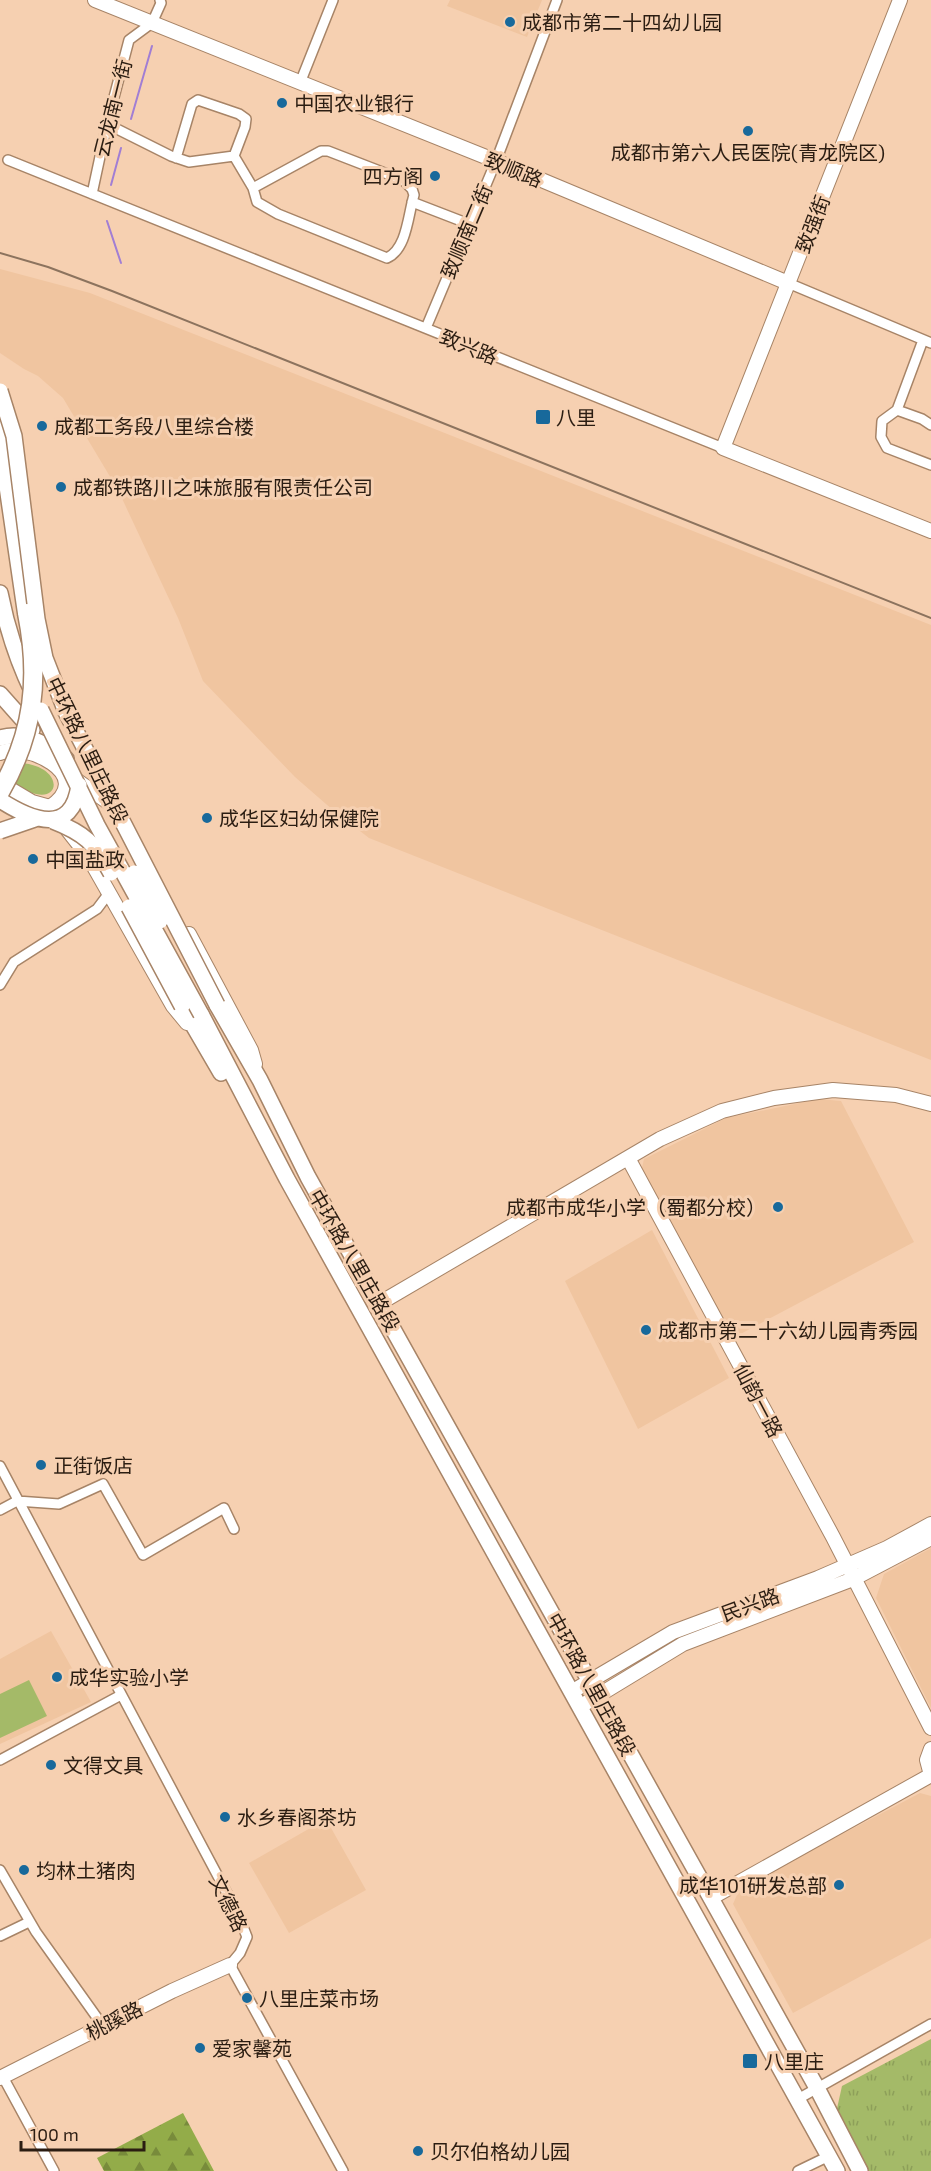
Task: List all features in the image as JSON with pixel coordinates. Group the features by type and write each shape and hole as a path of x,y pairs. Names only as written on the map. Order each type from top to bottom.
{"highway":[{"path":"0,428 35,669 30,712 23,742 0,792"},
{"path":"0,488 20,612 25,676 18,725 0,771"}],"main road":[{"name":"中环路八里庄路段","path":"0,391 14,436 36,609 45,658 66,712 287,1179 573,1691 837,2171"},
{"name":"中环路八里庄路段","path":"0,593 18,662 97,825 209,1010 260,1080 308,1178 711,1898 860,2171"},
{"path":"0,694 79,783 74,806 66,815 51,814 0,833"},
{"path":"0,738 18,735 47,745"},
{"path":"63,763 82,776 209,1010 286,1146 308,1178"},
{"path":"0,800 35,819"},
{"path":"0,833 51,814"},
{"path":"51,814 92,842 102,856 182,1006 255,1130 287,1179"}],"street":[{"name":"致顺路","path":"95,0 496,161 927,341"},
{"path":"152,23 161,3 160,0"},
{"path":"300,83 333,0"},
{"name":"致顺南二街","path":"426,328 496,161 557,0"},
{"name":"致强街","path":"723,448 900,0"},
{"name":"云龙南一街","path":"92,194 129,40 152,23"},
{"path":"177,158 192,104 198,100 239,114 246,119 234,156"},
{"path":"107,124 189,162 234,156"},
{"path":"234,156 253,188 257,202 278,214 387,258 394,254 400,246 412,202 412,189 403,180 328,151 321,151 253,188"},
{"name":"致兴路","path":"8,160 931,531"},
{"path":"412,202 469,224"},
{"path":"927,341 897,410 882,421 881,437 887,448 931,465"},
{"path":"897,410 922,419 931,425"},
{"path":"0,752 21,750 63,763 122,811 251,1050 260,1080"},
{"path":"0,783 51,814 88,856 173,1006 202,1040"},
{"path":"0,985 14,962 97,909 109,893"},
{"path":"380,1303 660,1139 722,1111 774,1098 832,1090 896,1095 931,1104"},
{"name":"仙韵一路","path":"628,1158 847,1566 931,1728"},
{"name":"文德路","path":"0,1466 238,1914 247,1938 240,1953 230,1965"},
{"path":"0,1510 17,1501 58,1504 103,1484 143,1555 224,1508 234,1529"},
{"name":"民兴路","path":"573,1691 673,1632 847,1566 931,1524"},
{"name":"民兴路","path":"581,1706 683,1644 853,1579 931,1538"},
{"path":"0,1760 121,1695"},
{"path":"711,1898 931,1775 927,1760 931,1749"},
{"path":"0,1870 29,1922 103,2026"},
{"path":"0,1936 29,1922"},
{"path":"230,1965 343,2171"},
{"name":"桃蹊路","path":"1,2078 172,1991 230,1965"},
{"path":"798,2099 931,2024"},
{"path":"1,2078 54,2171"},
{"path":"798,2171 829,2156"}],"shaded area":[{"name":"成都市第二十四幼儿园","path":"450,0 542,0 527,37 447,6"},
{"path":"0,269 90,293 931,625 931,1060 369,838 334,811 295,777 203,681 178,618 118,490 63,398 38,376 0,353"},
{"name":"成都市成华小学（蜀都分校）","path":"819,1099 841,1101 914,1242 733,1338 641,1172 644,1159 726,1118"},
{"name":"成都市第二十六幼儿园青秀园","path":"652,1230 729,1378 638,1429 565,1281"},
{"path":"931,1548 931,1708 876,1598 884,1574"},
{"path":"51,1631 91,1702 0,1744 0,1659"},
{"path":"920,1793 931,1796 931,1938 793,2013 733,1904 740,1888"},
{"path":"326,1819 366,1890 289,1933 249,1863"}],"green space":[{"path":"21,763 37,766 47,773 53,780 53,788 49,793 41,795 29,792 13,782"},
{"path":"29,1680 47,1716 0,1738 0,1694"},
{"path":"931,2039 931,2171 869,2171 836,2113 842,2086"},
{"path":"183,2113 214,2171 104,2171 97,2158"}],"waterway":[{"path":"131,119 152,46"},
{"path":"111,185 121,148"},
{"path":"107,221 121,263"}],"railway":[{"path":"0,253 48,267 112,291 931,618"}],"place":[{"name":"成都市第二十四幼儿园","path":"510,22"},
{"name":"中国农业银行","path":"282,103"},
{"name":"成都市第六人民医院(青龙院区)","path":"748,131"},
{"name":"四方阁","path":"435,176"},
{"name":"八里","path":"543,417"},
{"name":"成都工务段八里综合楼","path":"42,426"},
{"name":"成都铁路川之味旅服有限责任公司","path":"61,487"},
{"name":"成华区妇幼保健院","path":"207,818"},
{"name":"中国盐政","path":"33,859"},
{"name":"成都市成华小学（蜀都分校）","path":"778,1207"},
{"name":"成都市第二十六幼儿园青秀园","path":"646,1330"},
{"name":"正街饭店","path":"41,1465"},
{"name":"成华实验小学","path":"57,1677"},
{"name":"文得文具","path":"51,1765"},
{"name":"水乡春阁茶坊","path":"225,1817"},
{"name":"均林土猪肉","path":"24,1870"},
{"name":"成华101研发总部","path":"839,1885"},
{"name":"八里庄菜市场","path":"247,1998"},
{"name":"爱家馨苑","path":"200,2048"},
{"name":"八里庄","path":"750,2061"},
{"name":"贝尔伯格幼儿园","path":"418,2151"}]}
